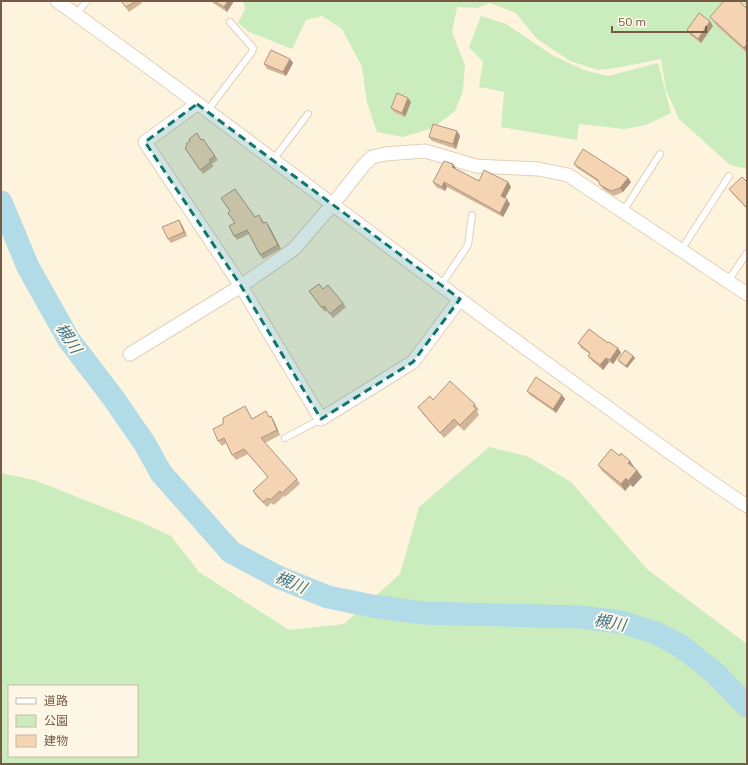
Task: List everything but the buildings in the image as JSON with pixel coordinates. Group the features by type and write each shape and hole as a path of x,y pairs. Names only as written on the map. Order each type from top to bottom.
{"street":[{"path":"58,1 333,204 460,300 712,483 747,506"},
{"path":"202,108 146,142 241,286 321,419 413,362 460,300"},
{"path":"130,354 241,286 294,249 333,204 363,166 372,157 385,154 425,151 476,166 538,169 568,175 622,213 747,294"}],"lane":[{"path":"76,14 87,1"},
{"path":"202,108 252,52 252,48 230,22"},
{"path":"273,160 308,114"},
{"path":"622,213 660,154"},
{"path":"681,250 729,176"},
{"path":"440,285 468,245 472,215"},
{"path":"728,281 747,252"},
{"path":"285,438 321,419"}],"highlighted area":[{"path":"197,104 460,299 413,362 321,419 241,286 145,142"}],"green space":[{"path":"243,1 747,1 747,169 730,165 679,119 666,90 661,59 598,70 570,61 536,38 516,13 490,3 477,8 457,7 452,32 465,65 463,91 455,111 433,128 403,137 377,132 367,102 362,67 342,29 322,16 306,20 292,49 249,32 238,23 245,9"},
{"path":"481,16 506,24 552,55 584,70 608,76 658,63 671,113 646,125 624,129 579,124 577,140 501,127 504,92 479,87 483,62 469,47"},
{"path":"489,447 527,456 571,482 648,570 747,644 747,764 1,764 1,473 34,480 141,522 171,536 199,572 289,630 344,624 400,574 419,507"}],"waterway":[{"name":"槻川","path":"1,202 28,267 69,340 114,399 145,444 161,473 231,552 278,577 328,597 372,606 424,613 580,617 620,622 654,632 681,646 715,673 747,706"}]}
